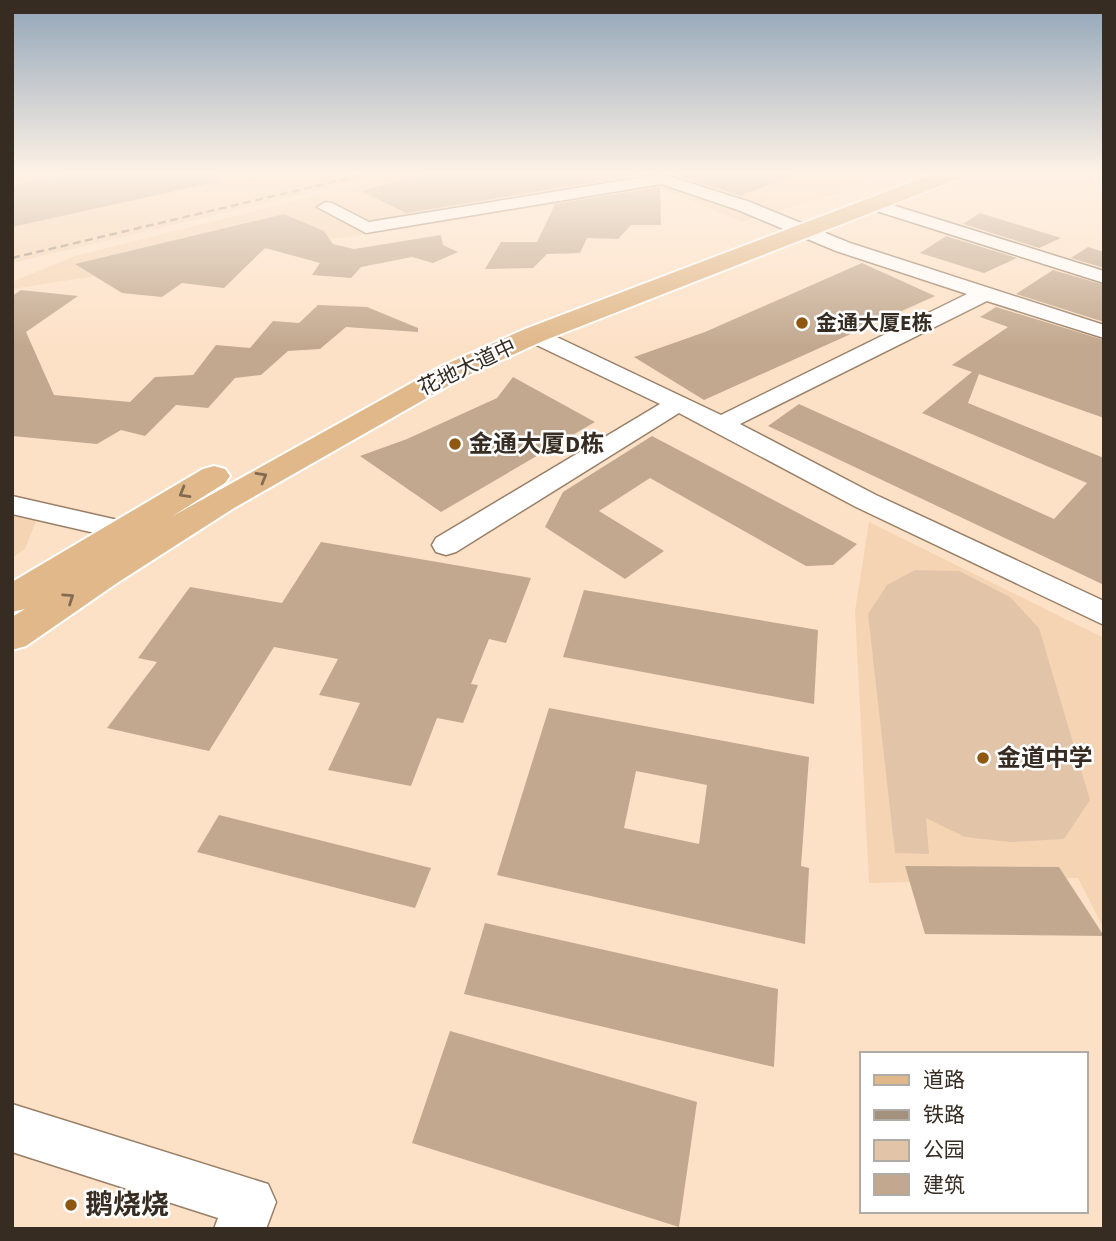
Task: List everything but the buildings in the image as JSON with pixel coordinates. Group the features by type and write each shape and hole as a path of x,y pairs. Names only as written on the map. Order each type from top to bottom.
{"main road":[{"name":"花地大道中","path":"12,599 121,530 230,467 444,353 526,317 782,230"},
{"name":"花地大道中","path":"12,636 104,574 256,481 421,388 534,335 784,230"}],"street":[{"path":"800,230 1104,331"},
{"path":"955,230 1104,277"},
{"path":"721,424 986,293"},
{"path":"534,335 721,424 866,501 1104,614"},
{"path":"446,545 677,404"},
{"path":"12,505 121,530"},
{"path":"12,1128 250,1202 240,1229"}],"shaded area":[{"path":"12,230 152,230 12,263"},
{"path":"179,230 392,230 12,289 12,282 75,256"},
{"path":"12,516 36,521 25,549 12,558"},
{"name":"金道中学","path":"869,522 1104,638 1104,929 1078,878 869,883 855,611"}],"green space":[{"name":"金道中学","path":"915,570 959,571 1010,597 1039,628 1090,800 1064,839 1010,842 965,837 926,818 929,854 895,853 868,614 887,585"}],"railway":[{"path":"12,258 131,230"}],"place":[{"name":"金通大厦E栋","path":"802,323"},
{"name":"金通大厦D栋","path":"455,444"},
{"name":"金道中学","path":"983,758"},
{"name":"鹅烧烧","path":"71,1205"}]}
